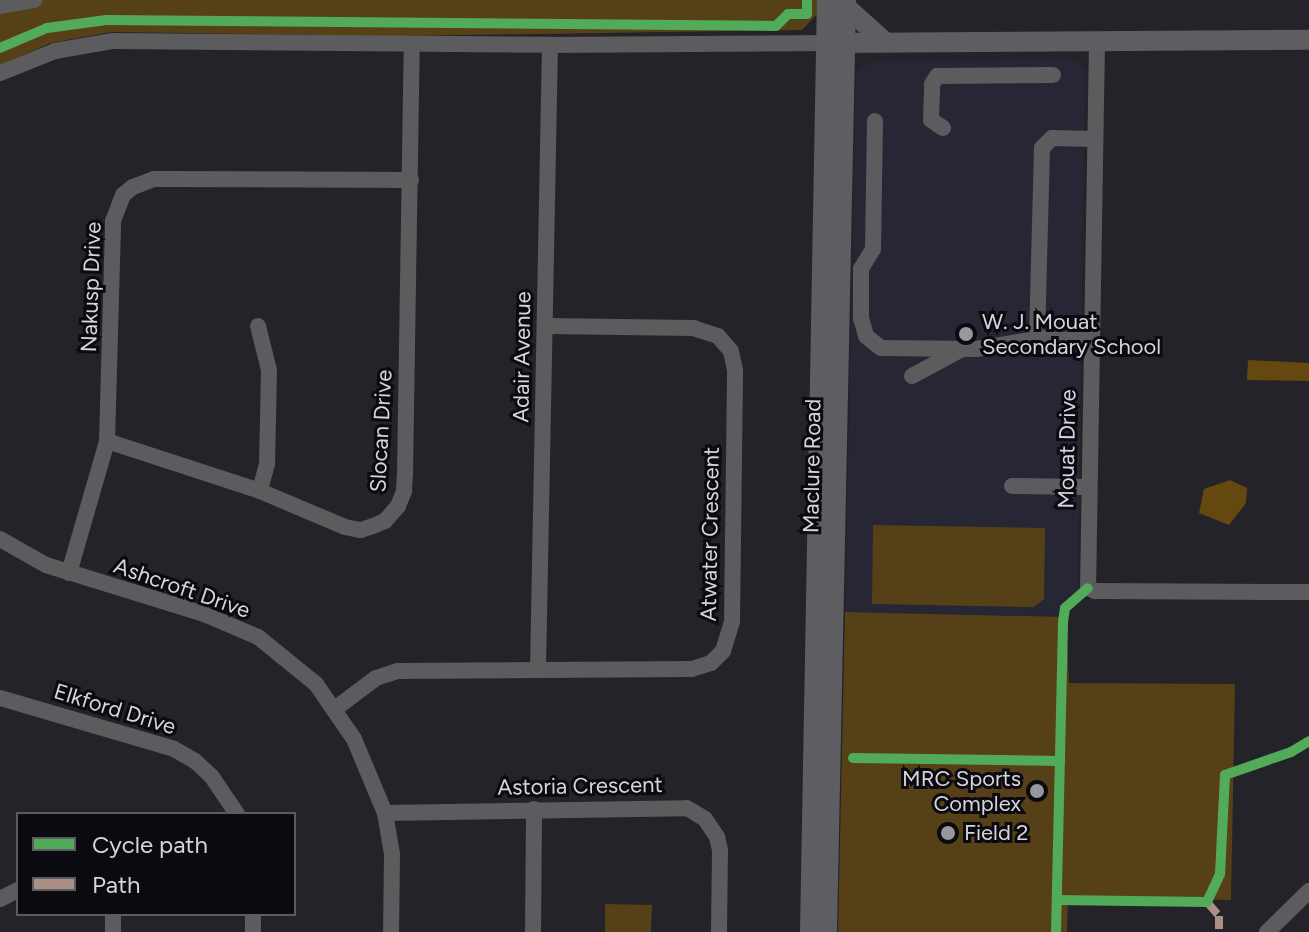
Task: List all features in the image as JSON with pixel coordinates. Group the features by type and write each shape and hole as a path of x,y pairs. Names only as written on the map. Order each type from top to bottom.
{"main road":[{"path":"840,2 885,42"},
{"name":"Maclure Road","path":"810,932 836,43 840,2"},
{"path":"836,43 1309,40"},
{"name":"Maclure Road","path":"827,932 836,43"}],"street":[{"path":"0,6 34,0"},
{"path":"0,73 47,53 96,42 836,43"},
{"name":"Mouat Drive","path":"1097,42 1088,588 1095,591 1309,592"},
{"name":"Slocan Drive","path":"107,441 260,491 345,527 361,530 385,521 398,506 404,482 412,44"},
{"name":"Adair Avenue","path":"538,669 550,45"},
{"path":"943,128 931,120 932,84 937,76 1053,75"},
{"path":"875,121 873,249 861,269 861,318 866,336 881,348 961,349 1037,339 1092,340"},
{"path":"1037,339 1042,148 1052,138 1095,139"},
{"name":"Nakusp Drive","path":"69,573 107,441 113,221 116,208 133,187 154,179 411,180"},
{"path":"258,326 269,370 267,464 260,491"},
{"name":"Atwater Crescent","path":"336,708 387,673 703,667 723,651 732,622 735,370 731,351 718,336 694,328 545,326"},
{"path":"912,376 961,349"},
{"path":"1012,486 1088,487"},
{"name":"Ashcroft Drive","path":"0,539 69,573 194,611 258,637 294,663 336,708 367,765 385,813 392,854 391,932"},
{"name":"Elkford Drive","path":"0,698 174,749 195,761 212,777 236,812"},
{"name":"Astoria Crescent","path":"385,813 678,807 695,812 711,826 720,850 719,932"},
{"path":"533,932 534,809"},
{"path":"1267,932 1309,891"}],"shaded area":[{"path":"0,0 817,0 817,14 802,30 400,36 111,32 51,43 0,65"},
{"name":"W. J. Mouat Secondary School","path":"1076,60 1085,69 1078,594 1065,607 1063,616 845,612 856,73 871,61"},
{"path":"1248,360 1309,363 1309,381 1247,380"},
{"path":"1230,480 1247,488 1246,503 1229,525 1199,513 1204,489"},
{"path":"873,525 1045,528 1044,599 1034,607 872,604"},
{"name":"MRC Sports Complex","path":"845,612 1066,617 1069,683 1235,684 1231,900 1068,897 1067,932 838,932"},
{"path":"605,904 652,905 651,932 605,932"}],"marked path":[{"path":"1207,902 1219,916 1219,929"}],"cycle path":[{"path":"0,48 47,28 106,20 776,26 788,14 807,14 807,0"},
{"path":"1056,932 1063,622 1065,608 1088,588"},
{"path":"1057,900 1207,902 1220,874 1225,775 1291,752 1309,741"},
{"path":"853,758 1060,761"}],"place":[{"name":"W. J. Mouat Secondary School","path":"966,334"},
{"name":"MRC Sports Complex","path":"1037,791"},
{"name":"Field 2","path":"948,833"}]}
